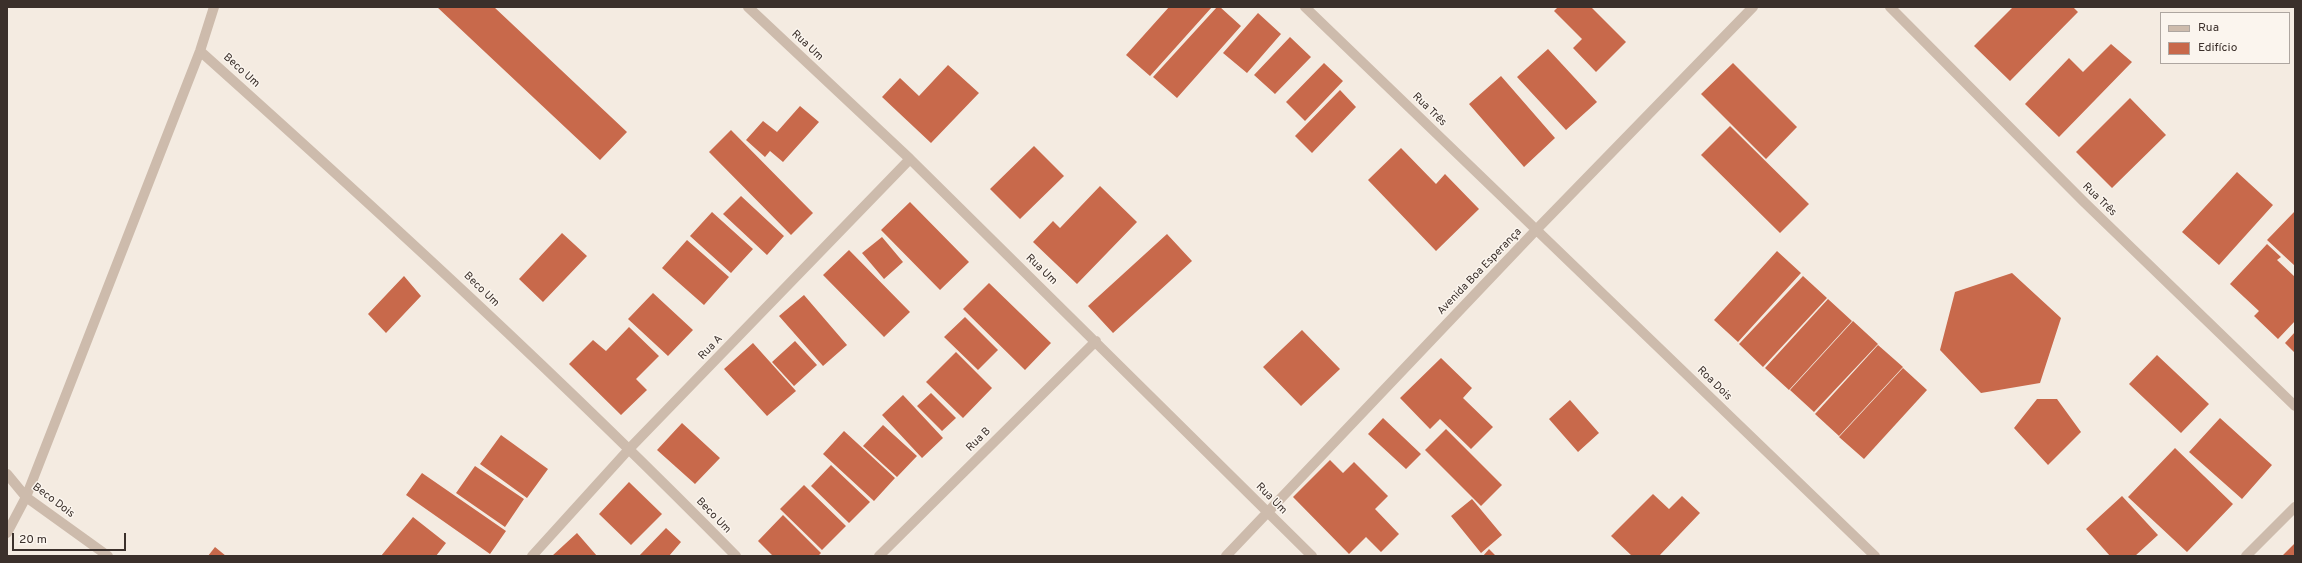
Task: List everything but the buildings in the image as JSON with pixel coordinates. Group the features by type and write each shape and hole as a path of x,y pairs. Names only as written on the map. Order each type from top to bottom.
{"street":[{"path":"7,533 26,497 200,50 214,7"},
{"name":"Rua Um","path":"748,7 910,159 1096,341 1312,556"},
{"name":"Rua Três","path":"1305,7 1536,230"},
{"name":"Avenida Boa Esperança","path":"1226,556 1536,230 1753,7"},
{"name":"Rua Três","path":"1890,7 2084,202 2295,406"},
{"name":"Beco Um","path":"200,50 414,244 630,448 736,556"},
{"name":"Rua A","path":"532,556 630,448 910,159"},
{"name":"Roa Dois","path":"1536,230 1875,556"},
{"name":"Rua B","path":"879,556 1096,341"},
{"name":"Beco Dois","path":"7,474 26,497 108,556"},
{"path":"2246,556 2295,507"}]}
